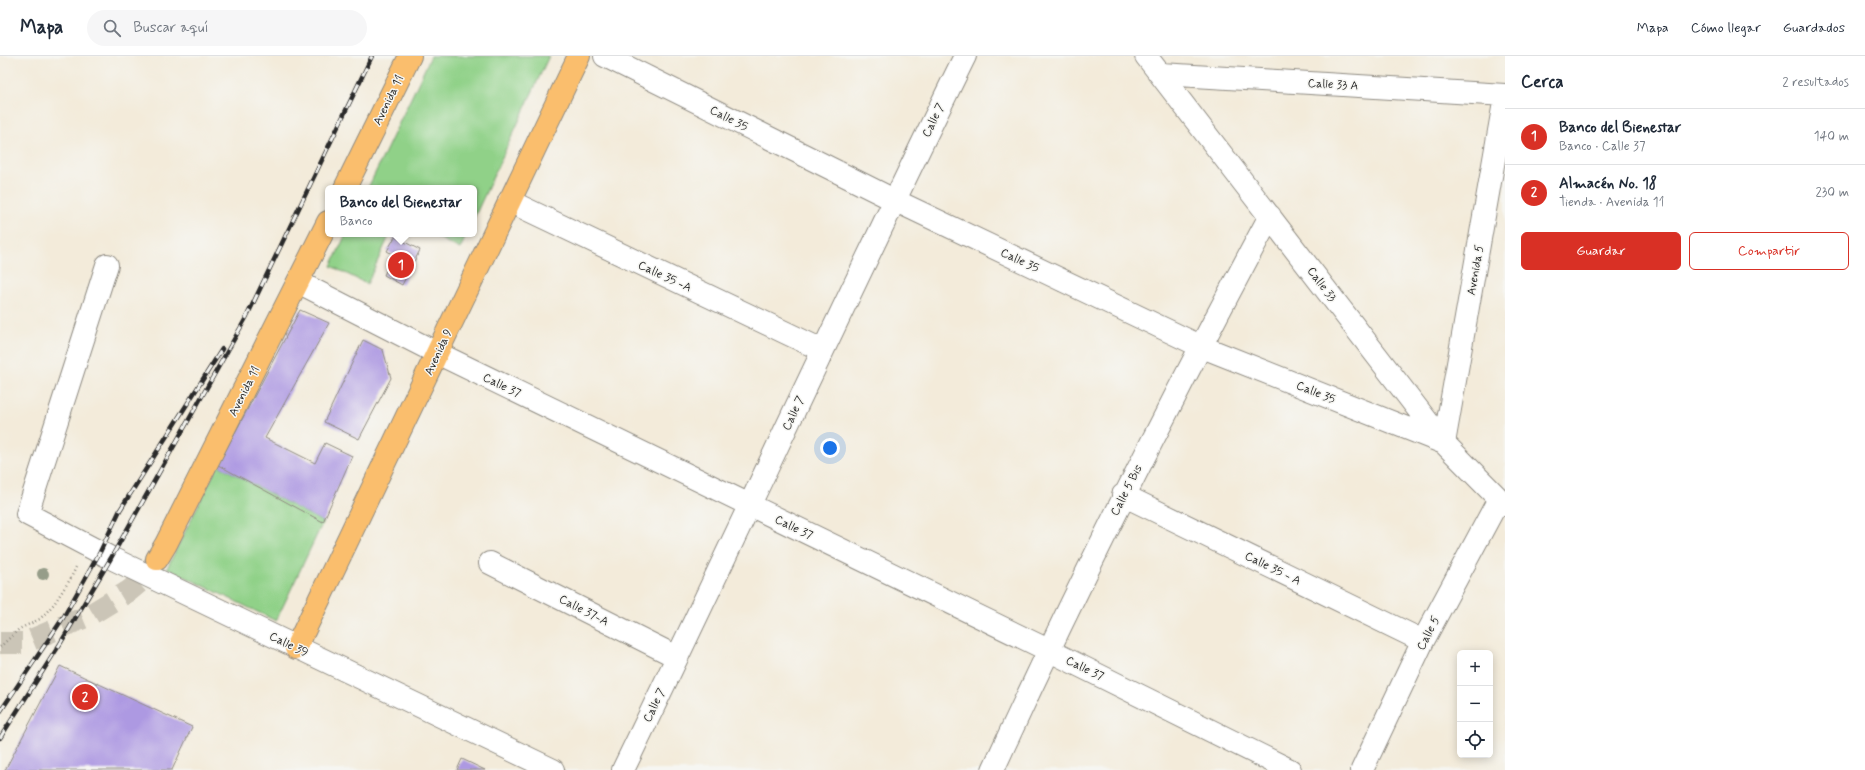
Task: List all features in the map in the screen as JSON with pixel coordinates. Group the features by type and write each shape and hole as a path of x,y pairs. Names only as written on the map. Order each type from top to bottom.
{"main road":[{"name":"Avenida 11","path":"346,185 410,56"},
{"name":"Avenida 9","path":"296,648 438,354 509,201 579,56"},
{"name":"Avenida 11","path":"158,559 325,228"}],"street":[{"name":"Calle 35","path":"605,56 894,200 1200,346 1444,443"},
{"name":"Calle 7","path":"623,770 750,506 822,350 965,56"},
{"name":"Calle 33","path":"1146,56 1444,443 1502,502"},
{"name":"Calle 33 A","path":"1161,74 1505,96"},
{"name":"Avenida 5","path":"1444,443 1505,96"},
{"name":"Calle 35 -A","path":"509,201 822,350"},
{"name":"Calle 5 Bis","path":"993,770 1048,650 1123,495 1200,346 1270,216"},
{"name":"Calle 39","path":"107,266 27,514 86,546 553,770"},
{"name":"Calle 37","path":"298,282 438,354 1048,650 1290,770"},
{"name":"Calle 35 - A","path":"1123,495 1423,641"},
{"name":"Calle 5","path":"1362,770 1423,641 1502,502"},
{"name":"Calle 37-A","path":"490,563 677,657"}],"path":[{"path":"0,648 19,629 40,619 54,604 71,578 86,546"}],"green space":[{"path":"431,56 549,56 477,212 477,185 369,185"},
{"path":"345,237 389,237 367,284 331,266"},
{"path":"437,237 466,237 460,249"},
{"path":"218,465 323,522 276,621 167,568"}],"building":[{"path":"395,237 420,250 402,285 384,275 394,255 387,251"},
{"path":"300,310 329,323 265,438 315,463 325,443 352,456 323,522 218,465"},
{"path":"363,340 383,350 391,378 359,439 324,422"},
{"path":"60,666 192,727 172,770 5,770"},
{"path":"462,759 485,770 457,770"}],"tunnel":[{"path":"0,643 24,643 88,616 129,591 143,579 157,560"}],"railway":[{"path":"0,738 60,644 111,558 246,318 372,56"},
{"path":"0,712 63,618 100,552 120,510 222,349"}],"place":[{"name":"Banco del Bienestar","path":"401,265"},
{"name":"Almacén No. 18","path":"85,697"}]}
